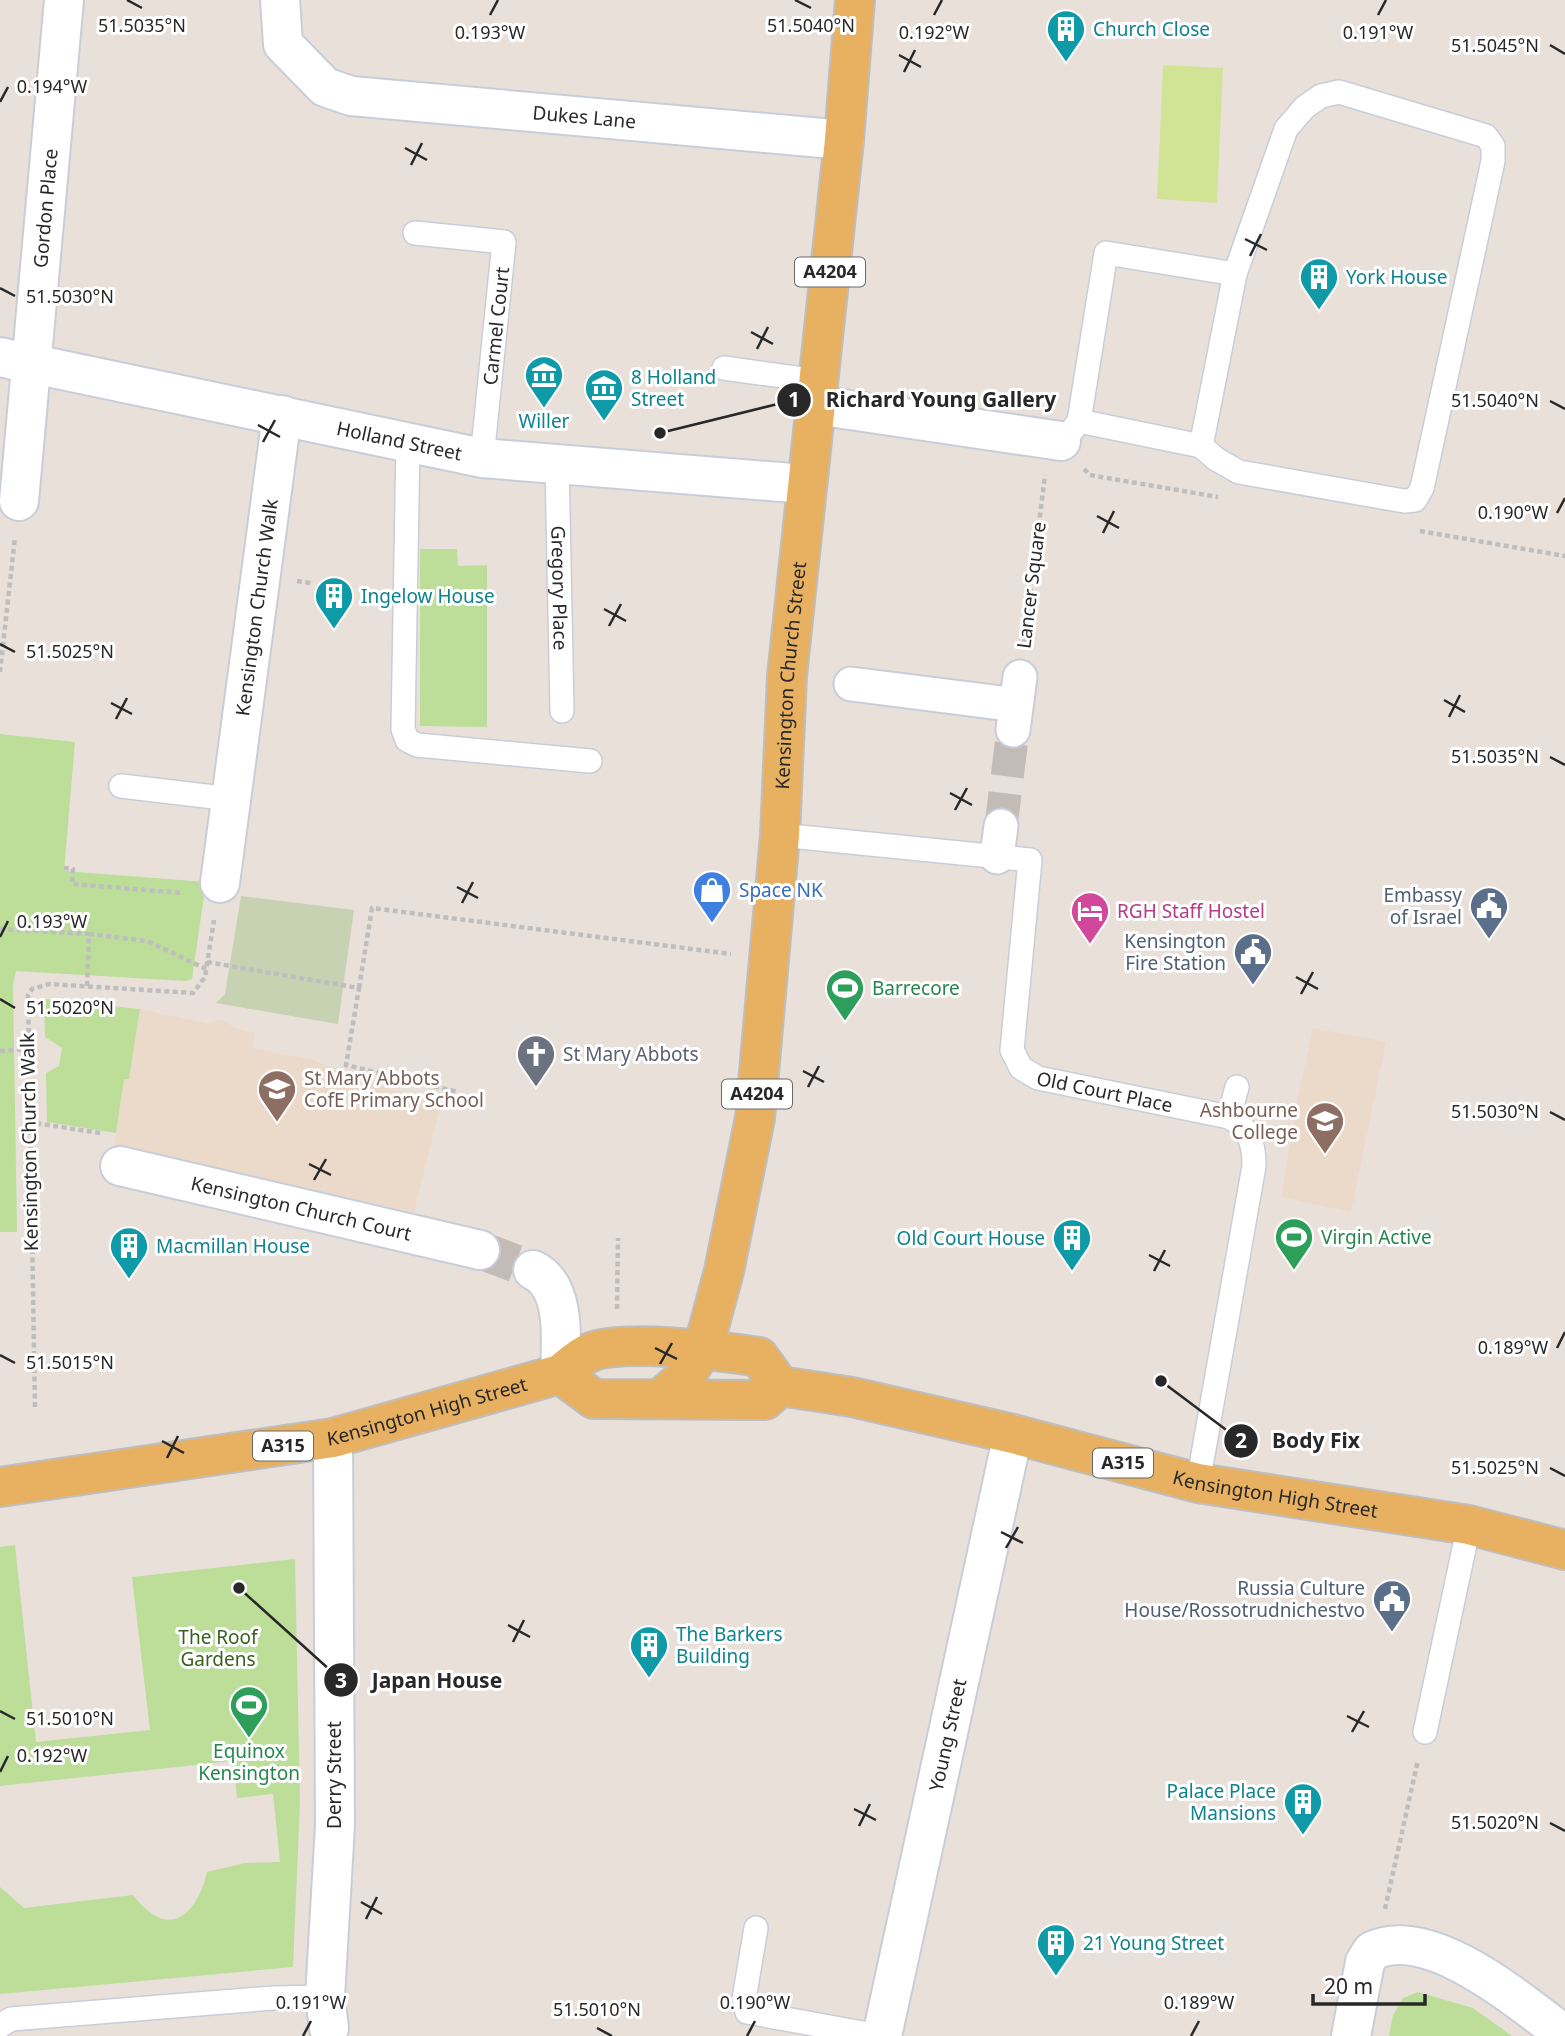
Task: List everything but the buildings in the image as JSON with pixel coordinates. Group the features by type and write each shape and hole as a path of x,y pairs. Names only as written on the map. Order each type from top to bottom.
{"main road":[{"name":"Kensington Church Street","path":"703,1349 724,1272 755,1118 780,835 787,676 805,484 844,140 855,0"},
{"name":"Kensington High Street","path":"0,1487 333,1438 560,1374 590,1352 620,1348 703,1349"},
{"path":"703,1349 719,1377 765,1393"},
{"name":"A4204","path":"661,1398 684,1378 703,1349"},
{"name":"Kensington High Street","path":"560,1374 594,1399 765,1393 852,1397 1013,1434 1198,1483 1469,1525 1564,1544"}],"street":[{"name":"Gordon Place","path":"19,501 17,361 64,0"},
{"name":"Dukes Lane","path":"280,0 283,44 325,87 364,98 844,140"},
{"name":"Holland Street","path":"17,361 482,458 805,484"},
{"path":"817,393 1063,434"},
{"name":"Kensington Church Walk","path":"219,889 282,415"},
{"path":"851,684 1016,704"},
{"name":"Kensington Church Court","path":"115,1150 480,1250"},
{"path":"533,1270 543,1274 554,1294 561,1327 560,1374"},
{"name":"Young Street","path":"881,2036 1013,1434"},
{"name":"Derry Street","path":"327,2013 335,1825 333,1438"},
{"path":"1351,2036 1365,1962 1372,1951 1383,1945 1415,1945 1464,1965 1507,1992 1565,2035"}],"lane":[{"path":"1201,446 1236,275 1286,129 1305,107 1321,96 1339,92 1486,136 1493,146 1490,175 1422,488 1415,500 1404,501 1239,472 1216,459 1201,446 1063,434 1106,253 1236,275"},
{"name":"Carmel Court","path":"415,233 504,242 482,458"},
{"path":"724,368 817,393"},
{"path":"408,443 402,729 407,740 417,745 590,761"},
{"name":"Gregory Place","path":"557,464 562,711"},
{"path":"121,786 231,799"},
{"name":"Old Court Place","path":"780,835 899,847 999,842 1030,860 1012,1050 1021,1068 1038,1078 1229,1117"},
{"path":"1198,1483 1254,1166 1254,1149 1249,1133 1229,1117 1237,1087"},
{"path":"1425,1732 1469,1525"},
{"path":"756,1928 744,1999 747,2012 881,2036"},
{"path":"0,2026 11,2019 273,1998 327,2013"}],"path":[{"name":"Lancer Square","path":"1016,704 1063,434"},
{"path":"0,672 19,501"},
{"path":"1434,534 1565,556"},
{"path":"0,929 89,934 147,941 206,970 219,889 72,884 73,869 64,868"},
{"path":"458,1092 346,1065 372,908 738,955"},
{"path":"87,987 89,934"},
{"path":"207,962 359,988"},
{"name":"Kensington Church Walk","path":"35,1407 27,1001 32,989 49,984 193,993 202,985 206,970"},
{"path":"0,1051 27,1049"},
{"path":"28,1122 115,1150"},
{"path":"617,1314 618,1238"},
{"path":"1383,1945 1386,1904 1425,1732"}],"shaded area":[{"name":"St Mary Abbots CofE Primary School","path":"140,1009 209,1024 217,1020 228,1022 234,1028 255,1033 252,1048 313,1060 440,1108 414,1212 114,1148 124,1078 129,1079"},
{"name":"Ashbourne College","path":"1313,1028 1386,1042 1351,1212 1281,1197"}],"green space":[{"path":"1163,65 1223,68 1217,203 1157,199"},
{"path":"420,549 457,549 458,566 487,565 487,727 420,726"},
{"path":"0,734 75,742 64,871 206,882 192,979 186,981 16,971 13,984 17,1232 0,1232"},
{"path":"241,896 354,910 338,1024 216,1003 225,994"},
{"path":"44,999 140,1009 129,1079 124,1079 116,1133 47,1122 46,1073 59,1066 62,1048 45,1037"},
{"name":"The Roof Gardens","path":"15,1545 36,1742 150,1730 132,1577 295,1559 300,1802 293,1967 0,1994 0,1887 24,1908 133,1895 145,1909 168,1920 179,1918 188,1911 196,1901 207,1872 245,1863 280,1862 273,1794 237,1798 233,1761 0,1786 0,1547"},
{"path":"1418,1992 1473,2008 1512,2036 1389,2036 1393,2015 1403,1998"}],"tunnel":[{"path":"1001,826 1013,730"},
{"path":"480,1250 533,1270"}],"place":[{"name":"Church Close","path":"1066,63"},
{"name":"York House","path":"1319,311"},
{"name":"Willer","path":"544,409"},
{"name":"8 Holland Street","path":"604,422"},
{"name":"Richard Young Gallery","path":"660,433"},
{"name":"Ingelow House","path":"334,630"},
{"name":"Space NK","path":"712,924"},
{"name":"Embassy of Israel","path":"1489,940"},
{"name":"RGH Staff Hostel","path":"1090,945"},
{"name":"Kensington Fire Station","path":"1253,986"},
{"name":"Barrecore","path":"845,1022"},
{"name":"St Mary Abbots","path":"536,1088"},
{"name":"St Mary Abbots CofE Primary School","path":"277,1123"},
{"name":"Ashbourne College","path":"1325,1155"},
{"name":"Virgin Active","path":"1294,1271"},
{"name":"Old Court House","path":"1072,1272"},
{"name":"Macmillan House","path":"129,1280"},
{"name":"Body Fix","path":"1161,1381"},
{"name":"Japan House","path":"239,1588"},
{"name":"Russia Culture House/Rossotrudnichestvo","path":"1392,1633"},
{"name":"The Barkers Building","path":"649,1679"},
{"name":"Equinox Kensington","path":"249,1739"},
{"name":"Palace Place Mansions","path":"1303,1836"},
{"name":"21 Young Street","path":"1056,1977"}]}
